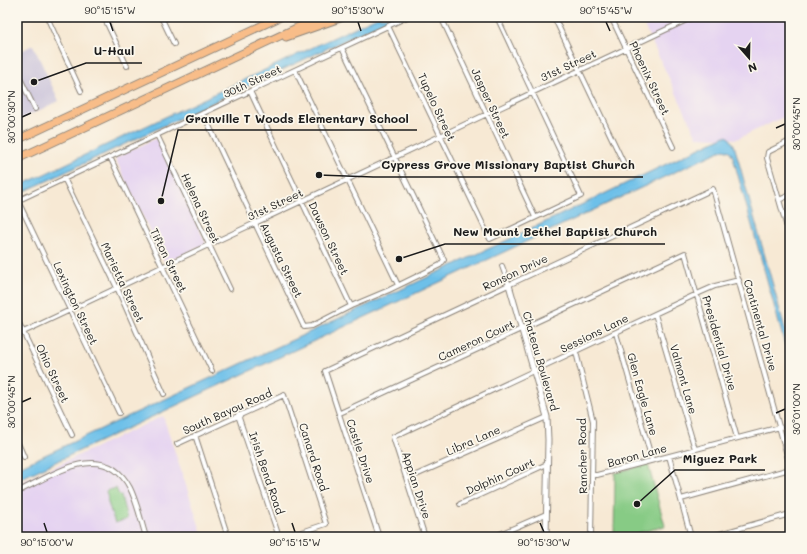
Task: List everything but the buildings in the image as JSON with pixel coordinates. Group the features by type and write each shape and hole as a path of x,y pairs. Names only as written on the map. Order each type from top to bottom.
{"highway":[{"path":"17,140 280,17"},
{"path":"256,28 285,17"},
{"path":"17,159 320,17"},
{"path":"254,48 343,17"}],"street":[{"path":"47,17 81,91"},
{"path":"104,17 127,66"},
{"path":"161,17 174,44"},
{"name":"30th Street","path":"17,201 407,17"},
{"name":"Jasper Street","path":"442,17 535,218"},
{"path":"497,17 581,196 535,218"},
{"path":"554,17 626,168"},
{"name":"Phoenix Street","path":"611,17 673,147"},
{"name":"31st Street","path":"17,335 394,158 486,113 693,17"},
{"name":"Tupelo Street","path":"388,26 490,239 535,218"},
{"path":"342,48 444,260 440,266 351,306"},
{"path":"295,70 398,285"},
{"path":"17,72 35,110"},
{"name":"Dawson Street","path":"250,92 351,306"},
{"name":"Augusta Street","path":"203,113 304,327 312,326 351,306"},
{"name":"Helena Street","path":"157,135 230,289"},
{"path":"790,141 768,153 767,158 790,238"},
{"name":"Tifton Street","path":"110,157 212,372"},
{"name":"Marietta Street","path":"64,178 117,289 164,394"},
{"name":"Continental Drive","path":"713,189 790,466"},
{"name":"Ronson Drive","path":"325,371 713,189"},
{"path":"779,200 790,195"},
{"name":"Lexington Street","path":"17,201 119,413"},
{"name":"Presidential Drive","path":"685,253 737,438"},
{"name":"Cameron Court","path":"340,413 685,253"},
{"name":"Chateau Boulevard","path":"502,266 509,285 547,417 546,537"},
{"name":"Sessions Lane","path":"393,438 697,294 715,286 739,280"},
{"name":"Valmont Lane","path":"655,314 694,449"},
{"name":"Ohio Street","path":"17,319 72,436"},
{"name":"Glen Eagle Lane","path":"616,333 652,460"},
{"name":"Rancher Road","path":"576,352 593,421 591,537"},
{"name":"Castle Drive","path":"325,371 340,413 379,537"},
{"name":"South Bayou Road","path":"177,444 284,395"},
{"name":"Canard Road","path":"284,395 326,524 287,537"},
{"name":"Irish Bend Road","path":"238,415 279,537"},
{"name":"Libra Lane","path":"407,479 547,417"},
{"name":"Baron Lane","path":"592,475 780,427"},
{"path":"196,435 228,537"},
{"name":"Appian Drive","path":"393,438 425,537"},
{"path":"17,441 24,457"},
{"path":"669,456 691,537"},
{"path":"17,492 73,465 93,462 103,464 116,472 130,487 146,537"},
{"name":"Dolphin Court","path":"460,504 547,464"},
{"path":"680,499 790,469"},
{"path":"493,537 546,514"},
{"path":"709,537 790,514"}],"shaded area":[{"path":"640,17 790,17 790,114 737,139 697,137"},
{"path":"33,45 59,101 17,121 17,53"},
{"path":"157,138 206,244 165,263 115,158"},
{"path":"163,416 203,537 17,537 17,484"}],"green space":[{"path":"648,464 665,526 627,536 614,537 615,473"},
{"path":"116,488 121,496 127,519 115,523 107,500 106,491"}],"water":[{"path":"377,17 394,17 17,195 17,187"},
{"path":"725,136 729,137 734,145 790,347 790,363 733,157 730,151 724,149 17,480 17,468 514,237"}],"place":[{"name":"U-Haul","path":"34,82"},
{"name":"Cypress Grove Missionary Baptist Church","path":"319,175"},
{"name":"Granville T Woods Elementary School","path":"161,201"},
{"name":"New Mount Bethel Baptist Church","path":"399,259"},
{"name":"Miguez Park","path":"637,504"}]}
